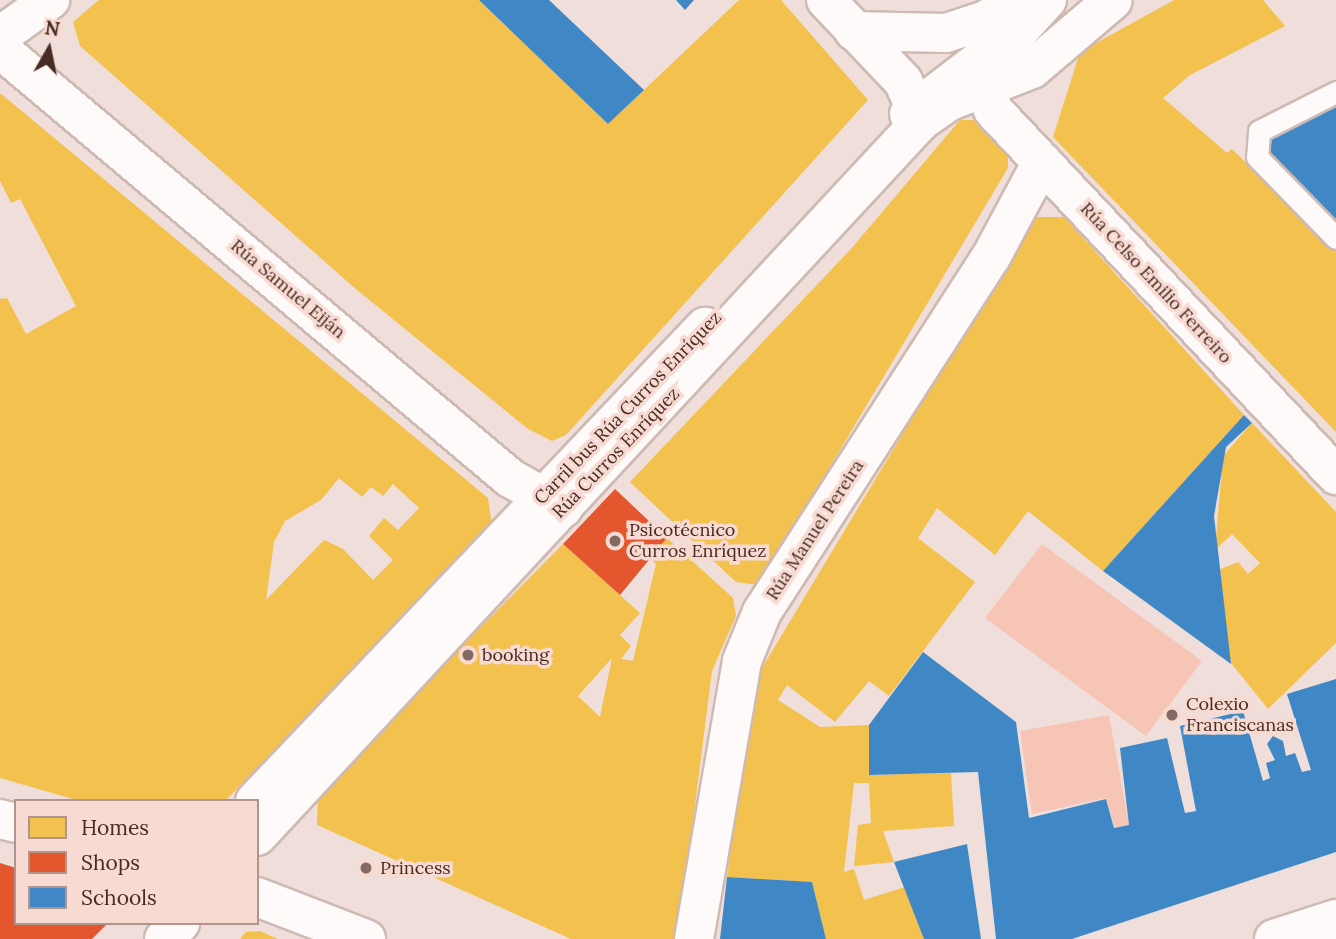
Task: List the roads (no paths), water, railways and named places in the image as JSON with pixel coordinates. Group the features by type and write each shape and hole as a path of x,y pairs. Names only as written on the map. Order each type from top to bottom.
{"street":[{"path":"826,0 903,81 917,115 1017,16 1047,0"},
{"name":"Rúa Curros Enríquez","path":"259,834 553,502 917,115 1032,69 1113,0"},
{"path":"854,31 946,33 984,21 1017,16"},
{"path":"986,87 992,60 1017,16"},
{"name":"Rúa Samuel Eiján","path":"18,33 510,478 553,502"},
{"name":"Rúa Celso Emilio Ferreiro","path":"986,87 993,110 1336,475"},
{"name":"Rúa Manuel Pereira","path":"694,939 742,661 762,612 991,257 1042,162"},
{"name":"Carril bus Rúa Curros Enríquez","path":"257,799 553,502"},
{"path":"259,898 366,939"},
{"path":"1274,939 1336,919"},
{"path":"164,939 178,925"}],"lane":[{"path":"1336,92 1259,131 1257,158 1336,238"}],"place":[{"name":"Psicotécnico Curros Enríquez","path":"615,541"},
{"name":"booking","path":"468,655"},
{"name":"Colexio Franciscanas","path":"1172,715"},
{"name":"Princess","path":"366,868"}]}
